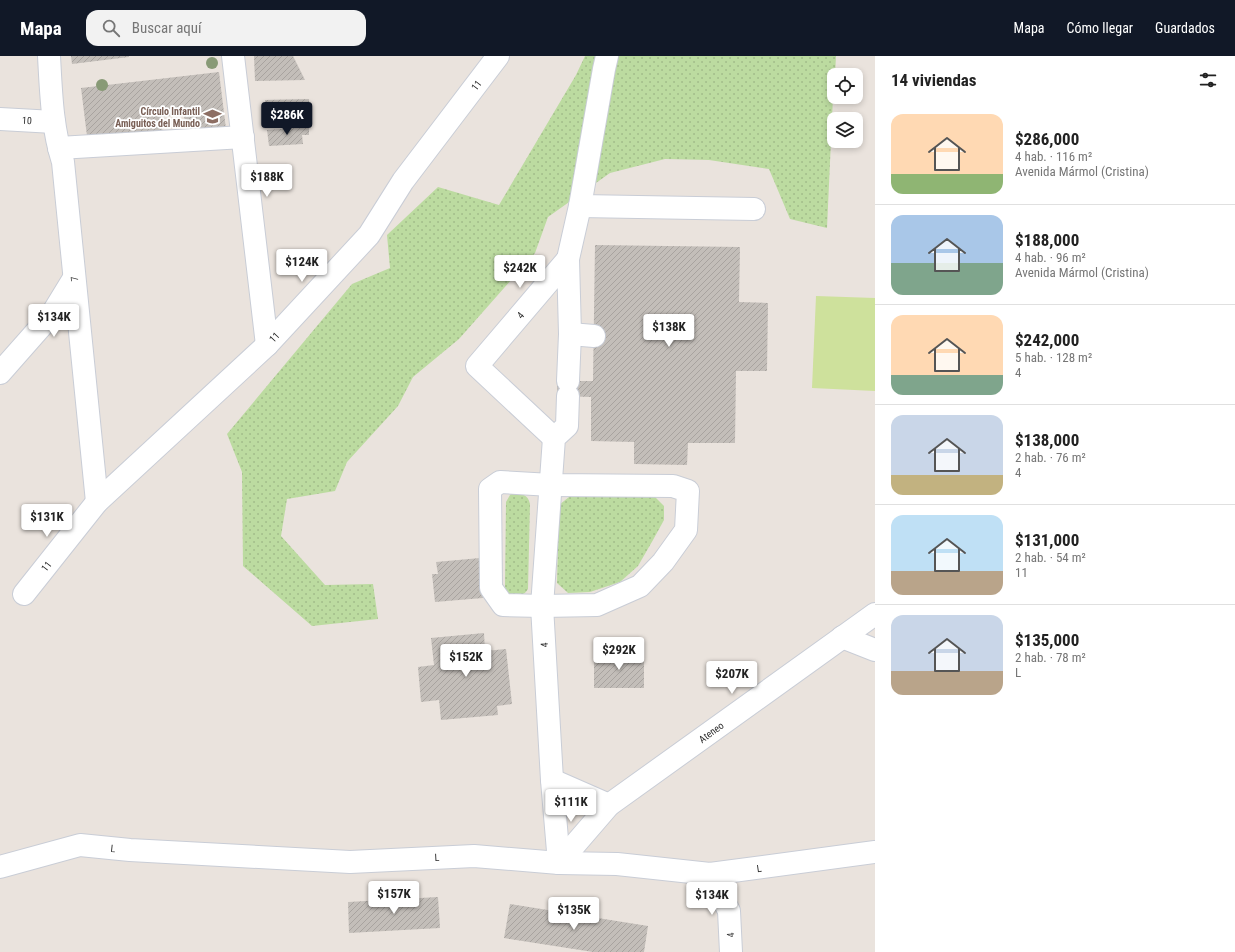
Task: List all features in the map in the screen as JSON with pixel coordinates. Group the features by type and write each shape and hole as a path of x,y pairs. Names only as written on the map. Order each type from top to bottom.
{"street":[{"name":"7","path":"48,56 54,122 63,162 97,502"},
{"path":"233,56 267,345"},
{"name":"11","path":"24,594 97,502 267,345 369,235 403,181 498,56"},
{"path":"554,438 567,426 570,334 568,259 580,206 607,56"},
{"name":"10","path":"0,119 54,122"},
{"path":"59,148 243,137"},
{"path":"580,206 754,209"},
{"name":"4","path":"559,863 552,780 542,606 554,438 477,366 568,259"},
{"path":"0,373 52,314 74,278"},
{"path":"570,334 594,336"},
{"path":"500,482 551,485 673,486 688,491 686,530 663,562 640,586 597,605 542,606 503,605 491,588 490,489 500,482"},
{"name":"Ateneo","path":"559,863 609,805 875,614"},
{"path":"842,637 875,650"},
{"path":"552,780 609,805"},
{"name":"L","path":"0,867 80,845 130,850 350,862 474,856 559,863 617,864 710,874 875,852"},
{"name":"4","path":"710,874 729,911 731,952"}],"green space":[{"path":"585,56 836,56 835,68 827,68 827,104 833,104 832,112 827,112 827,148 831,148 827,228 790,219 769,169 709,160 665,159 610,173 548,217 535,253 459,339 413,377 398,406 347,462 335,491 287,499 281,536 325,585 373,584 378,619 312,626 243,566 242,472 227,434 352,284 390,268 387,235 438,187 499,205 576,75"},
{"path":"816,296 875,298 875,391 812,388"},
{"path":"513,493 526,496 530,504 528,589 525,593 517,596 512,596 506,591 505,587 506,502"},
{"path":"654,496 664,506 664,520 638,566 620,582 590,592 568,593 557,583 559,505 569,497"}],"building":[{"path":"71,56 129,56 129,57 72,64"},
{"path":"254,56 293,56 305,80 255,81"},
{"path":"219,72 226,129 186,134 184,114 161,117 163,135 88,144 81,88"},
{"path":"309,99 310,121 265,122 265,100"},
{"path":"309,127 309,135 302,135 303,144 269,146 267,130"},
{"path":"595,245 740,247 739,302 768,303 767,371 736,371 735,443 688,443 687,465 634,464 634,442 591,441 591,397 557,396 557,381 593,381"},
{"path":"480,558 483,598 435,602 432,574 438,574 436,562"},
{"path":"484,633 485,651 506,649 512,704 497,706 498,715 441,720 439,700 421,702 418,667 434,665 431,638"},
{"path":"594,654 644,655 644,688 594,688"},
{"path":"438,897 440,928 349,933 348,902"},
{"path":"510,904 648,926 644,952 593,952 504,938"}],"place":[{"name":"Círculo Infantil Amiguitos del Mundo","path":"213,117"}]}
